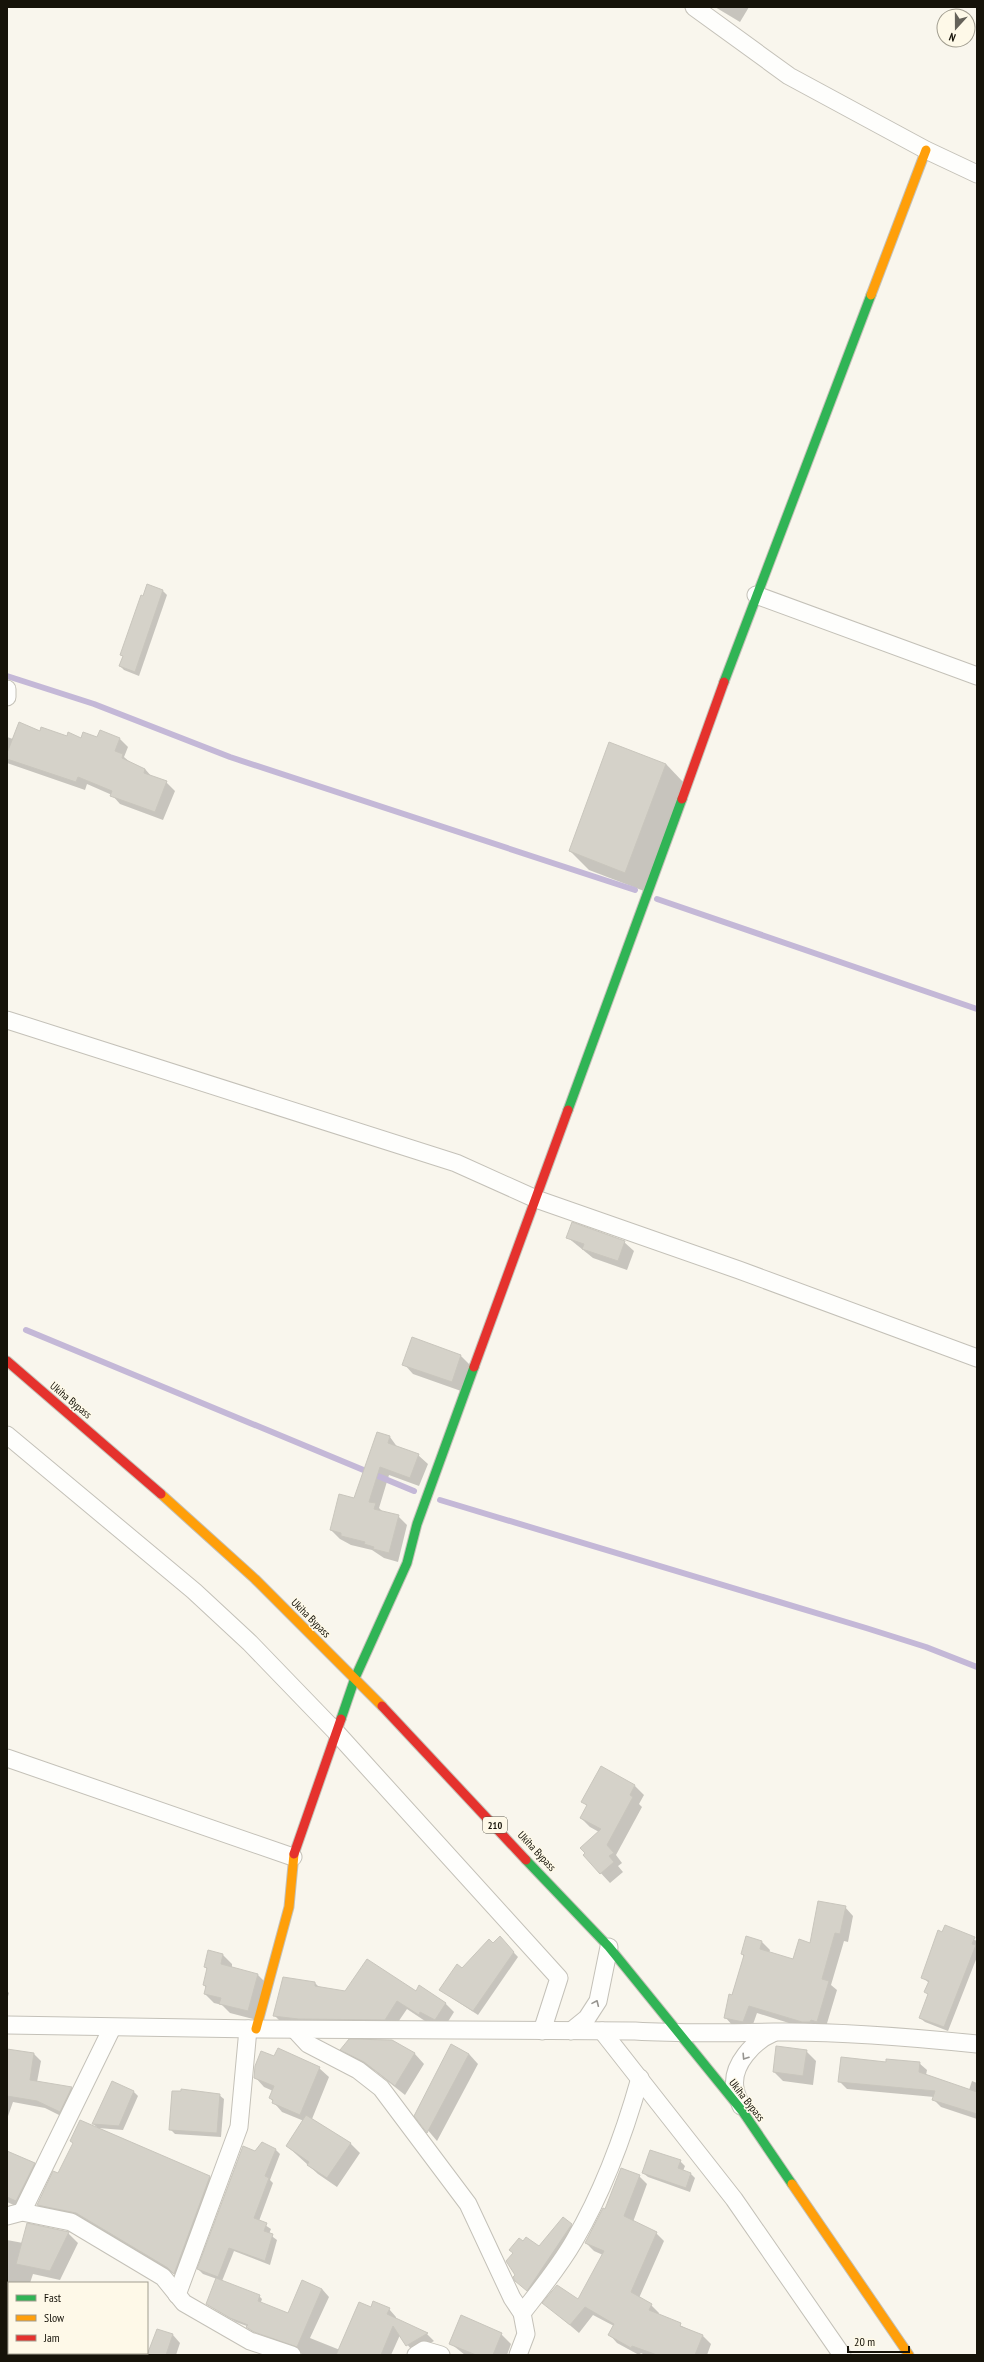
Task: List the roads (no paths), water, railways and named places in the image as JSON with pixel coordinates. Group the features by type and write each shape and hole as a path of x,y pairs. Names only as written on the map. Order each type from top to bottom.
{"main road":[{"path":"252,2029 289,1906 293,1857 335,1731 355,1678 407,1563 417,1524 756,595 926,150"},
{"name":"Ukiha Bypass","path":"7,1361 92,1433 255,1579 355,1678 609,1947 678,2034 743,2112 909,2355"}],"street":[{"path":"694,7 789,76 926,150 977,174"},
{"path":"756,595 977,676"},
{"path":"7,689 7,697"},
{"path":"7,1020 456,1163 536,1199 746,1273 977,1358"},
{"path":"7,1435 194,1591 250,1643 335,1731 559,1978 542,2031"},
{"path":"7,1758 293,1857"},
{"path":"571,2031 587,2018 598,2001 609,1947"},
{"path":"7,2025 295,2030 602,2031 678,2034 775,2032 892,2035 977,2044"},
{"path":"112,2028 14,2214 71,2222 162,2277 184,2303 250,2341 292,2355"},
{"path":"177,2295 239,2127 252,2029"},
{"path":"295,2030 308,2044 358,2070 381,2088 468,2204 512,2298 522,2313 526,2334 518,2355"},
{"path":"602,2031 734,2199 842,2355"},
{"path":"743,2112 734,2087 739,2067 747,2054 758,2041 775,2032"},
{"path":"522,2313 555,2270 574,2241 609,2172 628,2121 640,2078"},
{"path":"416,2355 424,2350 441,2355"}],"waterway":[{"path":"7,676 94,704 230,757 635,890"},
{"path":"657,899 977,1009"},
{"path":"26,1330 414,1491"},
{"path":"440,1500 866,1628 926,1647 977,1667"}]}
